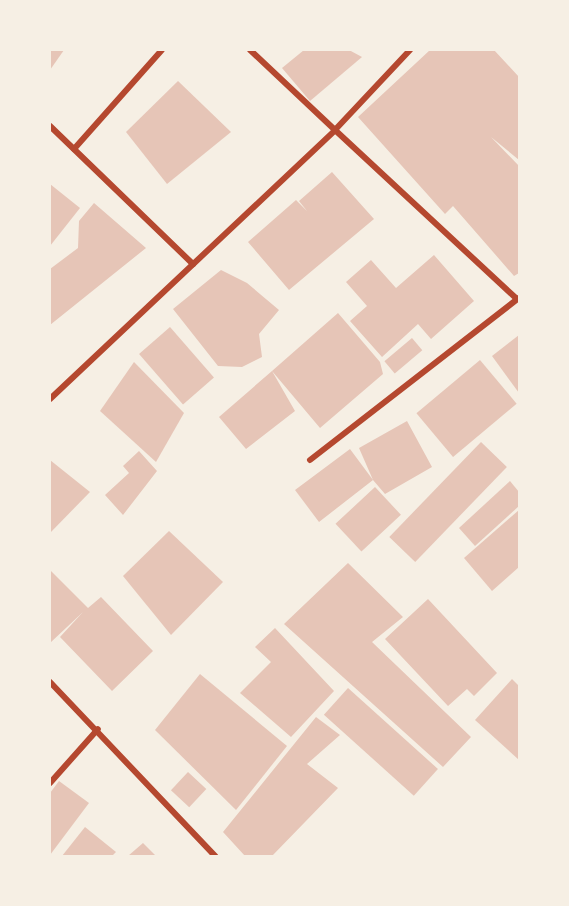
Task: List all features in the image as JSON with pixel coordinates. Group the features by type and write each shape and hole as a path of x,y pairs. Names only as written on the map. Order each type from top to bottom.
{"street":[{"path":"74,149 162,50"},
{"path":"250,50 518,298 310,460"},
{"path":"50,399 335,130 410,50"},
{"path":"50,126 193,264"},
{"path":"50,682 98,729 215,856"},
{"path":"50,783 98,729"}],"building":[{"path":"50,50 64,50 50,70"},
{"path":"304,50 349,50 362,57 310,101 282,68"},
{"path":"430,50 494,50 519,77 519,160 491,137 519,166 519,273 514,276 453,206 445,214 358,117"},
{"path":"178,81 231,132 167,184 126,132"},
{"path":"332,172 374,219 289,290 248,242 296,200 307,211 299,201"},
{"path":"50,184 80,208 50,246"},
{"path":"94,203 146,248 50,325 50,269 78,248 79,221"},
{"path":"434,255 474,301 431,339 418,324 382,357 350,321 367,306 346,282 371,260 396,288"},
{"path":"221,270 247,283 279,310 259,334 262,357 242,367 218,366 173,309"},
{"path":"338,313 380,362 383,374 320,428 272,371"},
{"path":"170,327 214,378 183,404 139,354"},
{"path":"519,335 519,393 492,356"},
{"path":"412,338 422,350 395,373 384,361"},
{"path":"480,360 517,404 453,457 416,413"},
{"path":"134,362 184,413 156,462 100,411"},
{"path":"272,371 295,411 246,449 219,417"},
{"path":"407,421 432,467 385,494 373,480 359,448"},
{"path":"481,442 507,467 415,562 389,537"},
{"path":"350,449 373,480 319,522 295,490"},
{"path":"139,451 157,471 123,515 105,495 129,473 123,466"},
{"path":"50,460 90,492 50,533"},
{"path":"510,481 519,492 519,506 475,546 459,528"},
{"path":"375,487 401,515 361,552 336,524"},
{"path":"519,510 519,567 492,591 464,558"},
{"path":"169,531 223,582 171,635 123,576"},
{"path":"348,563 403,617 372,642 471,737 443,767 284,624"},
{"path":"50,570 88,608 101,597 153,651 112,691 60,637 83,612 50,643"},
{"path":"428,599 497,673 474,696 467,689 448,706 385,639"},
{"path":"275,628 334,691 291,737 240,693 271,662 255,647"},
{"path":"200,674 287,746 236,810 155,730"},
{"path":"512,679 519,686 519,760 475,720"},
{"path":"348,688 438,769 414,796 324,715"},
{"path":"316,717 340,735 307,764 338,788 272,856 245,856 223,832"},
{"path":"188,772 206,789 189,807 171,790"},
{"path":"59,781 89,803 50,855 50,793"},
{"path":"85,827 116,852 112,856 62,856"},
{"path":"143,843 156,856 128,856"}]}
